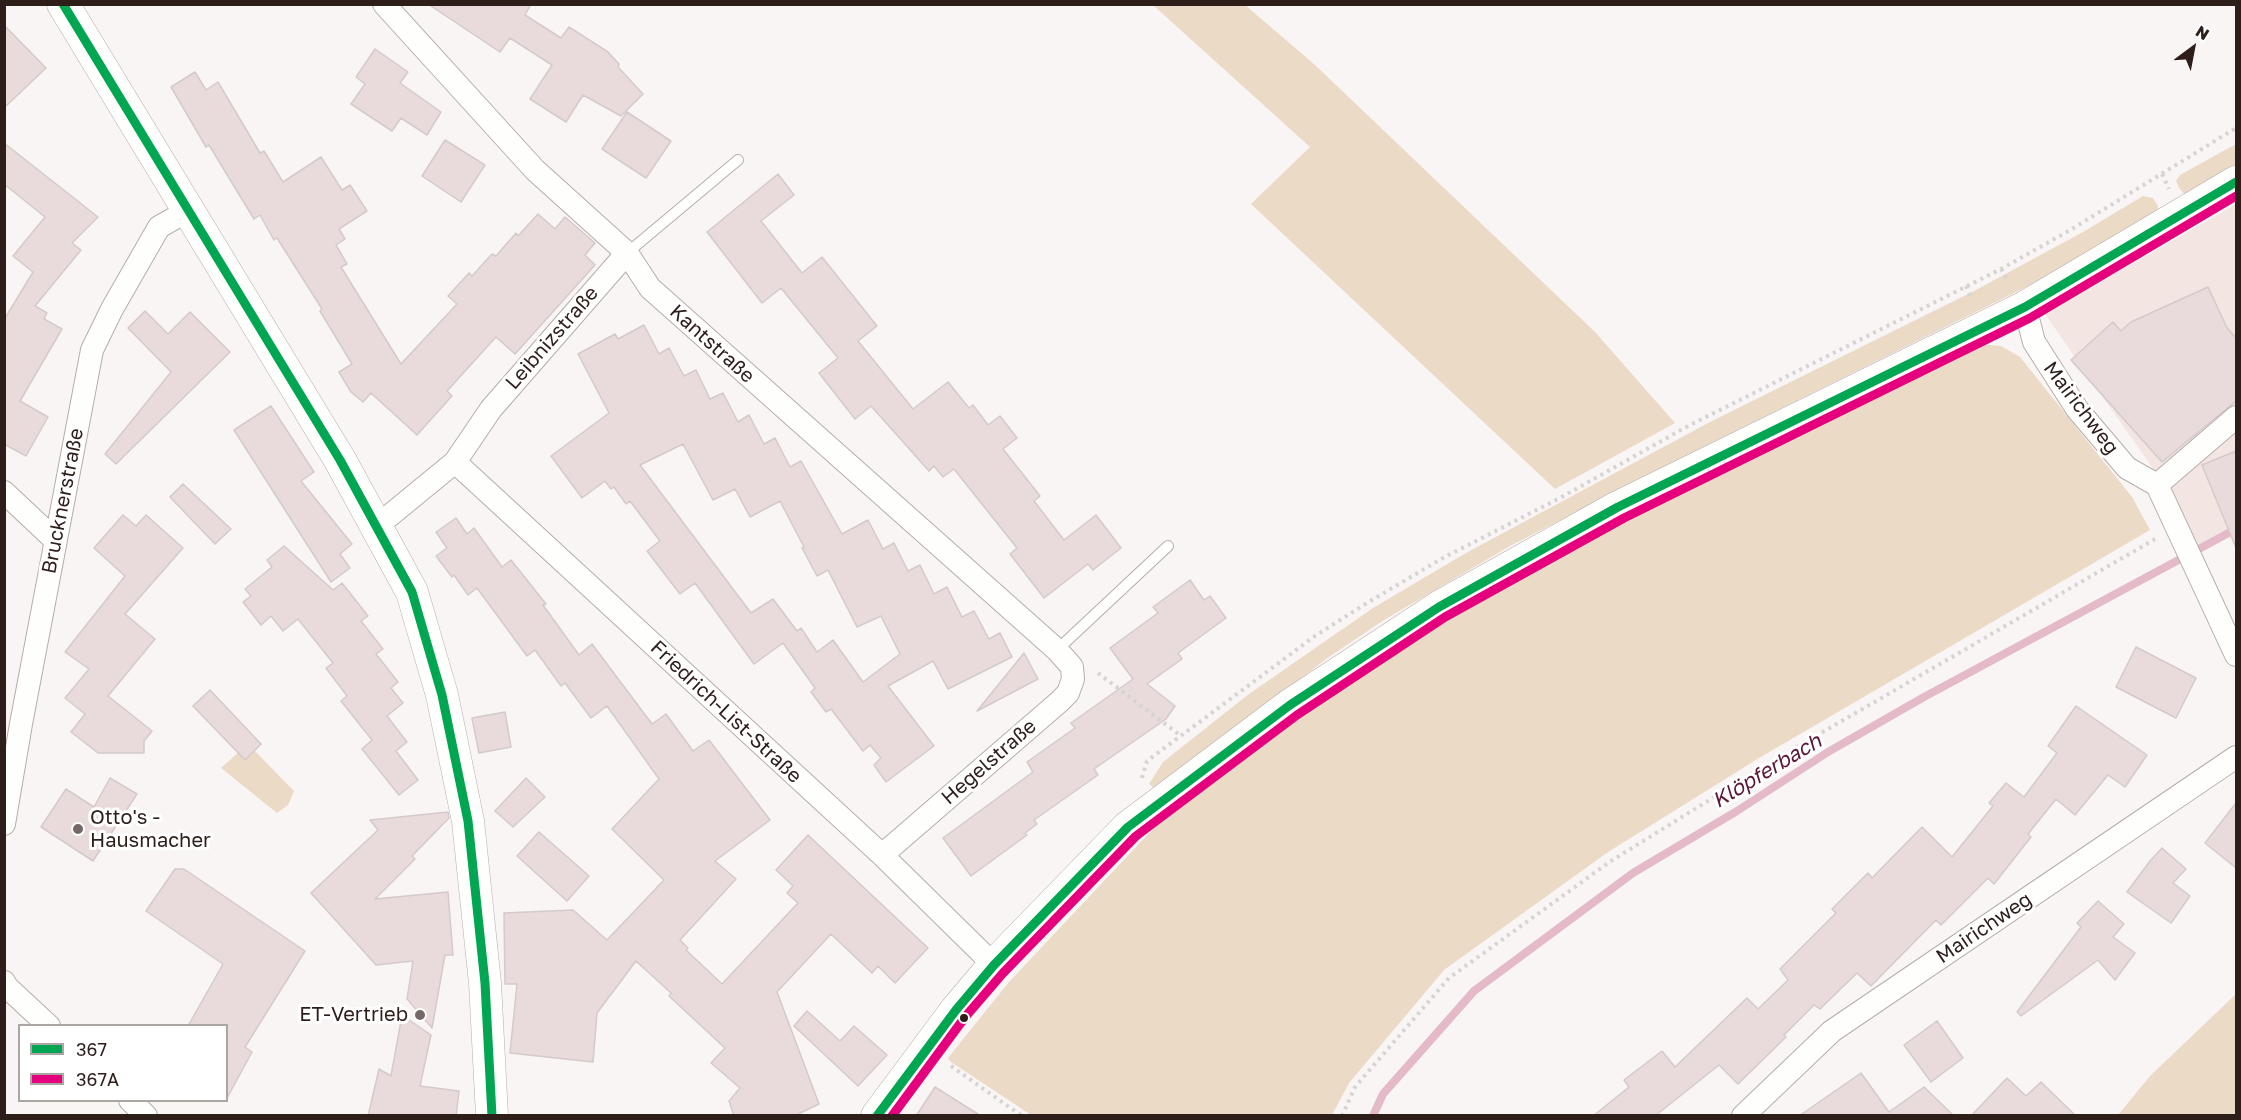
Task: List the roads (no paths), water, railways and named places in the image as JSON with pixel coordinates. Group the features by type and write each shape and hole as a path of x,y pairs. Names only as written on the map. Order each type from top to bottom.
{"street":[{"path":"63,4 334,450 411,591 442,695 468,821 485,983 492,1116"},
{"name":"Kantstraße","path":"384,4 535,170 627,253 650,288 1065,659"},
{"path":"877,1116 994,965 1128,827 1290,705 1439,608 1618,507 2025,307 2236,182"},
{"name":"Brucknerstraße","path":"4,824 92,350 112,309 159,227 189,210"},
{"name":"Leibnizstraße","path":"377,526 455,462 490,409 627,253"},
{"name":"Mairichweg","path":"2025,307 2034,342 2077,409 2127,468 2157,485"},
{"path":"2236,417 2157,485 2236,655"},
{"name":"Friedrich-List-Straße","path":"455,462 882,855 994,965"},
{"path":"4,492 55,540"},
{"name":"Hegelstraße","path":"882,855 1068,693 1073,679 1065,659"},
{"name":"Mairichweg","path":"1743,1116 1832,1031 2236,757"},
{"path":"4,982 47,1024"},
{"path":"131,1102 146,1116"}],"lane":[{"name":"Leibnizstraße","path":"627,253 738,160"},
{"path":"1065,659 1168,546"}],"waterway":[{"name":"Klöpferbach","path":"1373,1116 1383,1094 1474,991 1633,873 1737,811 1828,752 1924,697 2236,529"}],"place":[{"name":"Otto's - Hausmacher","path":"78,829"},
{"name":"ET-Vertrieb","path":"420,1015"}]}
